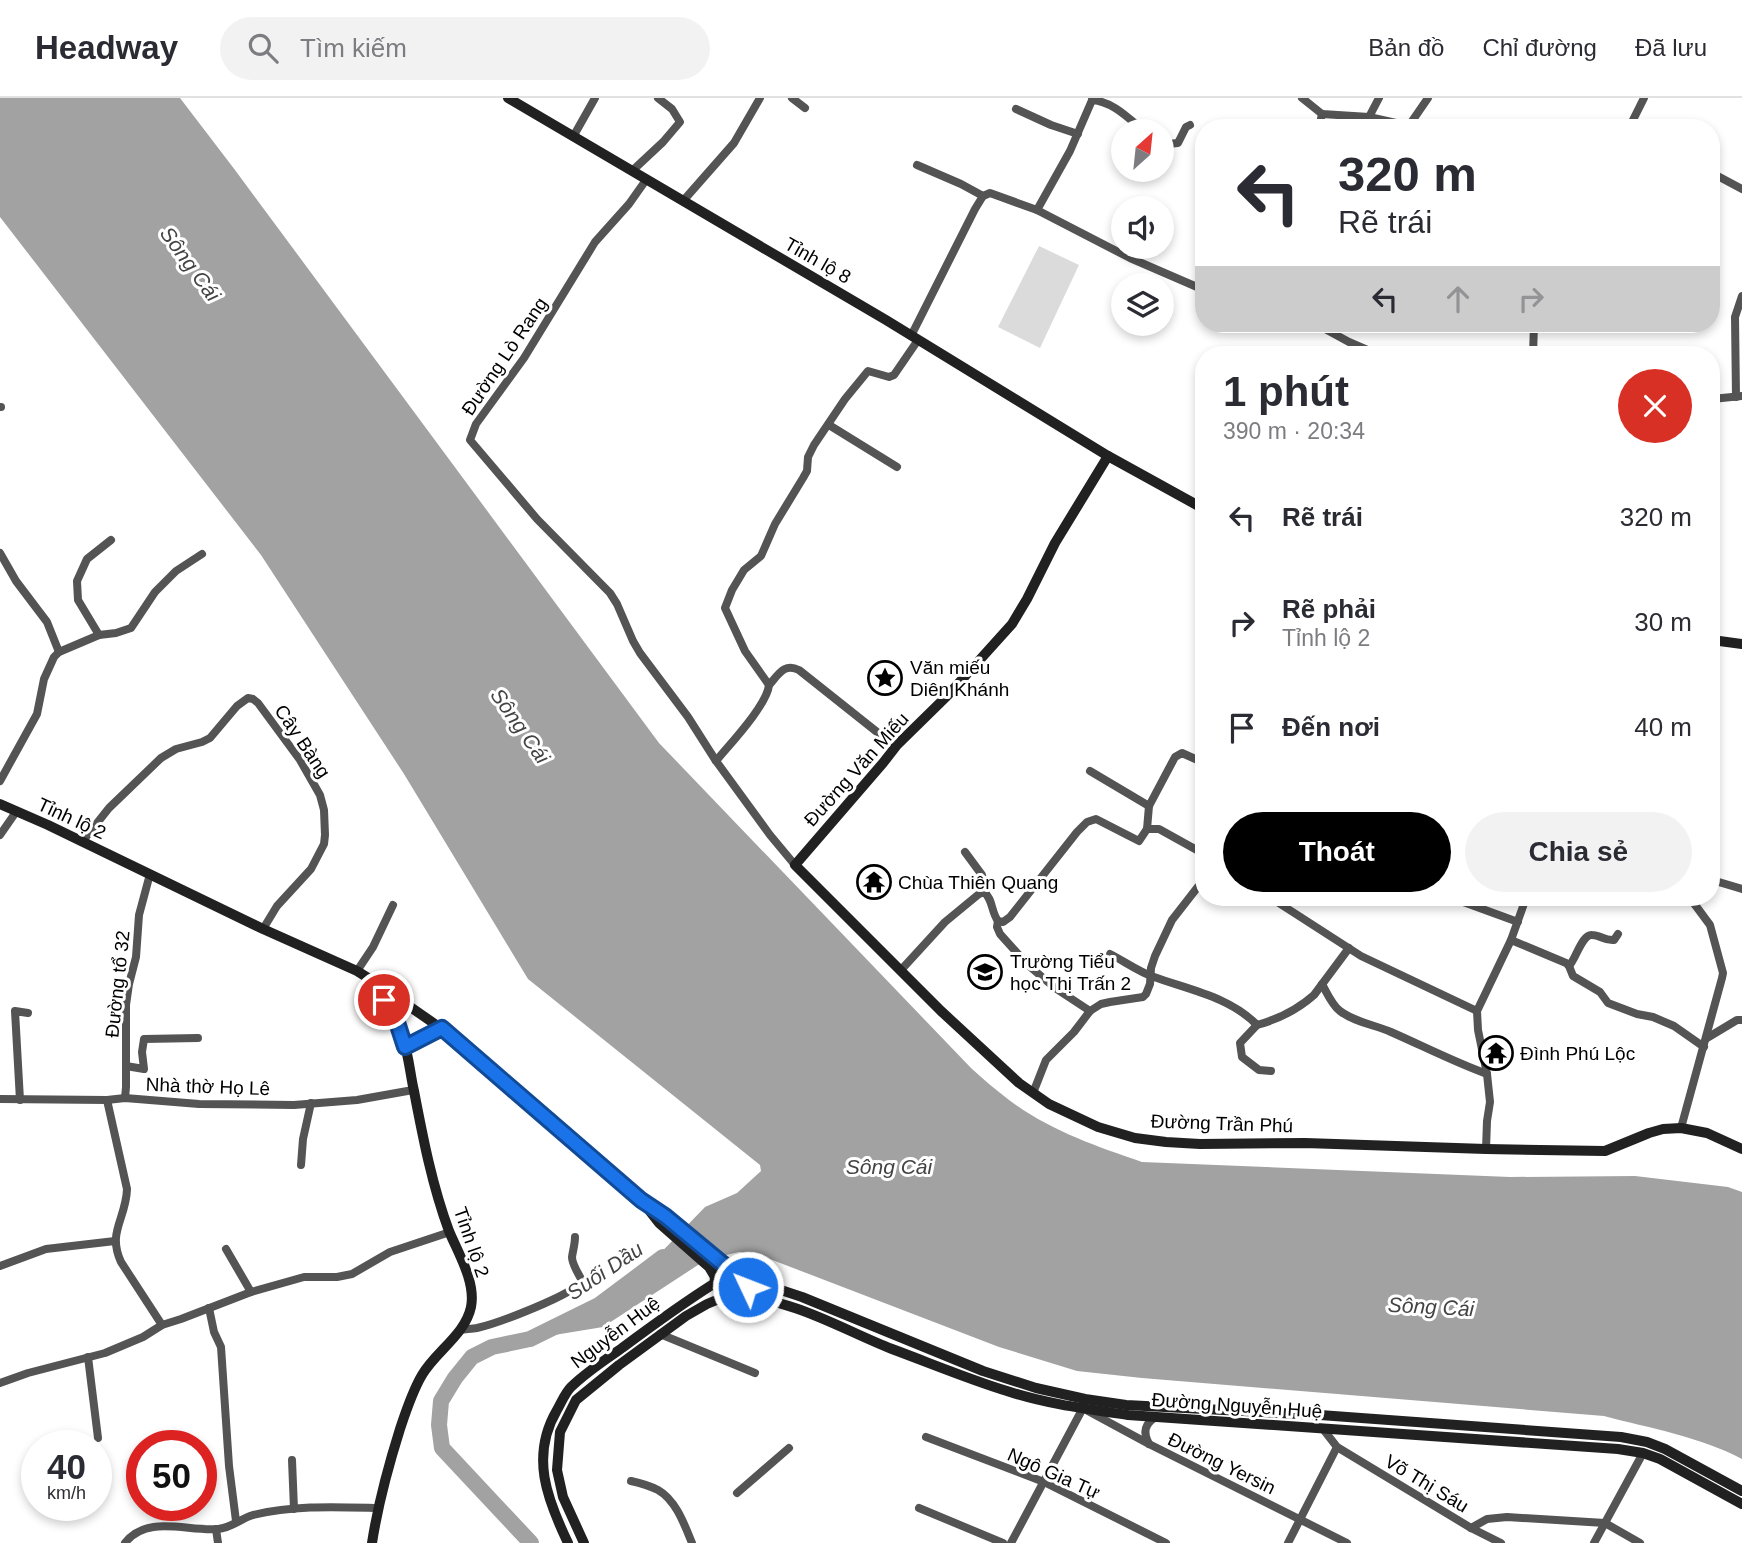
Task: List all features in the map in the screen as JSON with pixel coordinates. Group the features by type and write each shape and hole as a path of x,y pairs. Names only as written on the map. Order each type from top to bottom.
{"main road":[{"name":"Tỉnh lộ 8","path":"508,98 915,338 1108,456 1195,504"},
{"name":"Đường Văn Miếu","path":"795,864 897,745 948,695 1012,624 1055,543 1108,456"},
{"path":"1720,641 1742,644"},
{"name":"Tỉnh lộ 2","path":"0,804 373,981 442,1028 709,1259 729,1269"},
{"name":"Đường Trần Phú","path":"795,864 989,1057 1049,1104 1098,1127 1135,1138 1200,1144 1305,1143 1605,1151 1649,1133 1681,1128 1707,1133 1742,1149"},
{"name":"Tỉnh lộ 2","path":"372,1543 388,1467 411,1396 426,1369 460,1330 472,1304 459,1252 429,1168 405,1047 395,1016 373,981"},
{"path":"405,1047 442,1028"},
{"path":"709,1259 715,1280 720,1293 734,1298 748,1287 745,1278 729,1269 720,1269 715,1280"},
{"name":"Đường Nguyễn Huệ","path":"745,1278 802,1297 958,1362 1011,1381 1128,1415 1618,1449 1660,1459 1742,1504"},
{"name":"Nguyễn Huệ","path":"568,1543 554,1515 542,1471 548,1425 569,1388 715,1280"},
{"name":"Nguyễn Huệ","path":"584,1543 563,1497 557,1470 560,1432 576,1400 686,1315 707,1304 734,1298"},
{"name":"Đường Nguyễn Huệ","path":"734,1298 776,1301 798,1308 889,1347 1008,1392 1034,1399 1084,1404 1320,1415 1621,1437 1665,1449 1742,1491"},
{"path":"889,1347 894,1335"},
{"path":"611,1355 619,1365"},
{"path":"1320,1415 1323,1429"}],"street":[{"path":"573,137 595,98"},
{"path":"632,171 680,122 672,109 658,98"},
{"path":"683,201 734,143 760,98"},
{"path":"792,98 805,108"},
{"path":"1302,98 1322,114 1378,119"},
{"path":"1369,117 1379,98"},
{"path":"1414,119 1428,98"},
{"path":"1635,119 1644,98"},
{"path":"1037,210 1078,134 1092,99 1108,103 1129,119"},
{"path":"1016,109 1078,134"},
{"path":"1321,119 1322,114"},
{"path":"1174,143 1178,143 1186,127 1190,125"},
{"path":"917,165 983,196 993,194 1037,210 1130,258 1195,286"},
{"path":"1720,177 1742,189"},
{"name":"Đường Lò Rang","path":"646,180 629,204 595,242 524,358 476,424 470,440 537,519 595,576 617,604 640,653 688,717 716,761"},
{"path":"795,864 770,835 716,761 763,701 770,688 740,643 726,613 726,604 744,570 761,556 770,534 803,478 810,451 865,373 872,371 891,376 915,338 983,196"},
{"path":"1720,398 1739,397 1735,317 1742,296"},
{"path":"1332,333 1358,346"},
{"path":"829,425 897,467"},
{"path":"99,635 78,600 77,581 87,559 111,540"},
{"path":"0,553 16,581 47,622 59,652"},
{"path":"0,781 37,714 44,679 54,657 59,652 99,635 131,628 155,592 176,571 202,554"},
{"path":"769,685 786,668 799,670 897,745"},
{"name":"Cây Bàng","path":"82,842 109,808 161,758 176,749 210,738 237,706 248,698 253,699 300,760 320,795 324,810 324,844 318,857 311,869 277,906 263,929"},
{"path":"998,921 1003,922 1010,917 1087,822 1096,819 1136,841 1141,839 1147,830 1149,806 1175,757 1182,753 1195,758"},
{"path":"1090,771 1149,806"},
{"path":"0,835 16,812"},
{"path":"1147,830 1159,830 1195,849"},
{"path":"965,852 982,875 1000,934 1028,965 1055,988 1090,1011"},
{"name":"Đường tổ 32","path":"125,1098 129,984 136,957 139,915 150,874"},
{"path":"1720,882 1742,889"},
{"path":"1034,1093 1046,1060 1067,1040 1090,1011 1101,1004 1143,997 1148,989 1155,957 1172,920 1195,891"},
{"path":"901,970 945,922 979,894 986,893"},
{"path":"356,971 373,947 393,905"},
{"path":"1283,906 1376,964 1477,1011"},
{"path":"1474,906 1518,922"},
{"path":"1486,1149 1490,1102 1477,1011 1511,940 1523,906"},
{"path":"1681,1128 1723,973 1710,925 1696,906"},
{"path":"1569,966 1575,960 1587,935 1593,934 1611,941 1618,934"},
{"path":"1511,940 1566,963 1573,976 1600,992 1608,1003 1653,1017 1705,1042"},
{"path":"1270,1071 1259,1070 1242,1058 1240,1043 1257,1025 1280,1018 1314,995 1349,948"},
{"path":"1110,954 1150,976 1222,1001 1240,1010 1257,1025"},
{"path":"1322,984 1340,1011 1487,1074"},
{"path":"20,1100 15,1011 28,1013"},
{"path":"1705,1042 1737,1020 1742,1020"},
{"path":"126,1066 144,1069 144,1039 198,1038"},
{"name":"Nhà thờ Họ Lê","path":"0,1099 125,1098 199,1104 293,1105 357,1100 413,1090"},
{"path":"107,1100 127,1189 124,1213 114,1241 116,1251 162,1325"},
{"path":"301,1164 311,1103"},
{"path":"0,1383 105,1353 143,1337 162,1325 251,1292 304,1277 346,1276 390,1252 450,1232"},
{"path":"460,1330 477,1328 526,1311 580,1285 582,1281 572,1255 575,1237"},
{"path":"0,1266 46,1249 114,1241"},
{"path":"226,1249 251,1292"},
{"path":"209,1308 214,1332 221,1347 228,1454 236,1521"},
{"path":"660,1334 755,1373"},
{"path":"88,1357 97,1430"},
{"path":"1011,1543 1084,1404"},
{"name":"Đường Yersin","path":"1084,1404 1149,1444 1347,1543"},
{"path":"1149,1444 1145,1432 1150,1420 1156,1417"},
{"path":"1288,1543 1337,1447 1323,1429"},
{"name":"Ngô Gia Tự","path":"926,1437 1044,1482 1166,1543"},
{"name":"Võ Thị Sáu","path":"1337,1447 1471,1528 1501,1543"},
{"path":"737,1493 789,1448"},
{"path":"1594,1543 1643,1453"},
{"path":"292,1460 294,1509"},
{"path":"631,1481 649,1486 663,1494 678,1514 692,1543"},
{"path":"125,1543 133,1534 146,1528 169,1526 216,1530 251,1516 294,1509 320,1506 378,1508"},
{"path":"919,1508 1003,1543"},
{"path":"1471,1528 1487,1519 1507,1517 1605,1523 1640,1543"},
{"path":"216,1530 218,1543"}],"shaded area":[{"path":"1039,246 1079,265 1040,348 998,327"}],"water":[{"name":"Sông Cái","path":"0,98 180,98 659,743 971,1068 1024,1111 1073,1136 1142,1162 1510,1177 1635,1176 1728,1187 1742,1192 1742,1459 1692,1439 1604,1416 1077,1371 999,1347 762,1256 739,1252 698,1265 603,1327 530,1339 596,1309 643,1281 647,1267 705,1207 737,1193 761,1171 760,1165 528,979 404,774 261,555 0,217"}],"waterway":[{"name":"Suối Dầu","path":"531,1543 442,1448 439,1425 441,1401 472,1357 492,1347 530,1339 599,1305 663,1257"}],"place":[{"name":"Văn miếu Diên Khánh","path":"885,678"},
{"name":"Chùa Thiên Quang","path":"874,882"},
{"name":"Trường Tiểu học Thị Trấn 2","path":"985,972"},
{"name":"Đình Phú Lộc","path":"1496,1053"}],"route":[{"path":"384,1000 395,1016 405,1047 442,1028 641,1200 665,1216 729,1269 745,1278 748,1287"}]}
